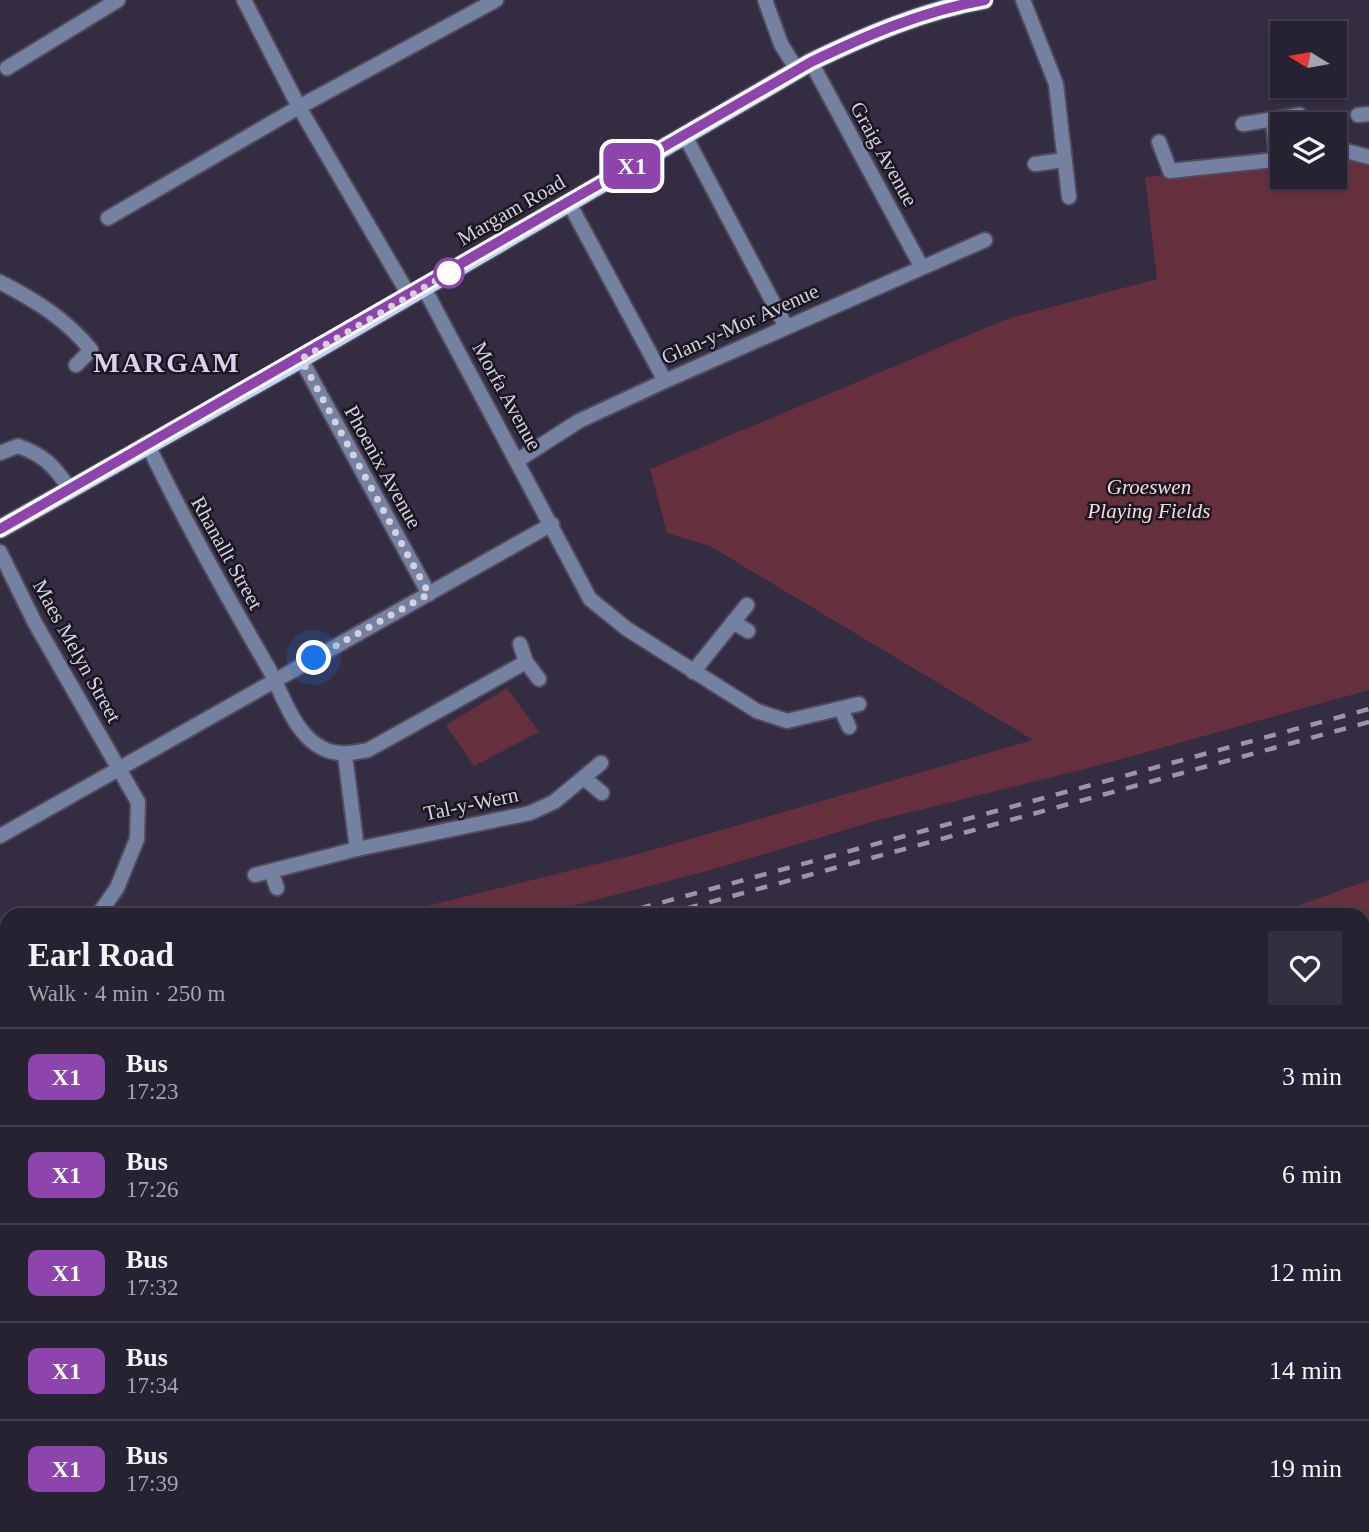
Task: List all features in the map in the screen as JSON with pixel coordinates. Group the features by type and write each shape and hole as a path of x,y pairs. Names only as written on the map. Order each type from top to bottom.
{"main road":[{"name":"Margam Road","path":"0,529 147,443 301,359 804,66 887,27 951,6 984,0"}],"street":[{"path":"7,68 118,0"},
{"name":"Morfa Avenue","path":"244,0 299,107 518,460 590,598 627,629 757,711 788,721 859,704"},
{"path":"108,218 299,107 496,0"},
{"name":"Graig Avenue","path":"765,0 781,44 804,66 921,266"},
{"path":"1023,0 1056,84 1069,197"},
{"path":"1243,124 1270,120"},
{"path":"684,134 786,325"},
{"path":"1159,142 1170,171 1270,161"},
{"path":"1347,151 1369,157"},
{"path":"1035,164 1064,160"},
{"path":"569,203 665,381"},
{"name":"Glan-y-Mor Avenue","path":"518,460 579,421 786,325 985,240"},
{"path":"0,282 36,301 75,330 91,350 76,365"},
{"name":"Phoenix Avenue","path":"301,359 429,594"},
{"name":"Rhanallt Street","path":"147,443 191,535 275,680"},
{"path":"0,453 18,446 38,453 53,464 70,489"},
{"path":"0,836 552,524"},
{"name":"Maes Melyn Street","path":"0,552 35,623 138,802 137,839 117,888 103,908"},
{"path":"693,672 747,606"},
{"path":"733,622 748,631"},
{"path":"520,643 526,662 540,679"},
{"path":"275,680 295,721 320,747 345,755 368,750 526,662"},
{"path":"841,709 849,727"},
{"path":"345,755 358,849"},
{"name":"Tal-y-Wern","path":"255,875 358,849 530,813 554,802 585,779 601,762"},
{"path":"585,779 602,793"},
{"path":"271,871 277,888"}],"green space":[{"name":"Groeswen Playing Fields","path":"1347,157 1369,163 1369,690 1096,766 875,821 707,871 564,908 418,908 638,854 1033,740 710,546 667,533 650,469 1007,319 1157,279 1145,177 1270,164 1270,189 1347,189"},
{"path":"507,688 539,732 474,766 446,725"},
{"path":"1369,880 1369,908 1292,908"}],"railway":[{"path":"642,908 1369,709"},
{"path":"689,908 1369,722"}],"bus line":[{"name":"X1","path":"0,529 147,443 301,359 811,62 887,27 951,6 985,0"}],"district":[{"name":"MARGAM","path":"167,362"}],"route":[{"path":"314,658 429,594 347,448 301,359 449,273"}]}
